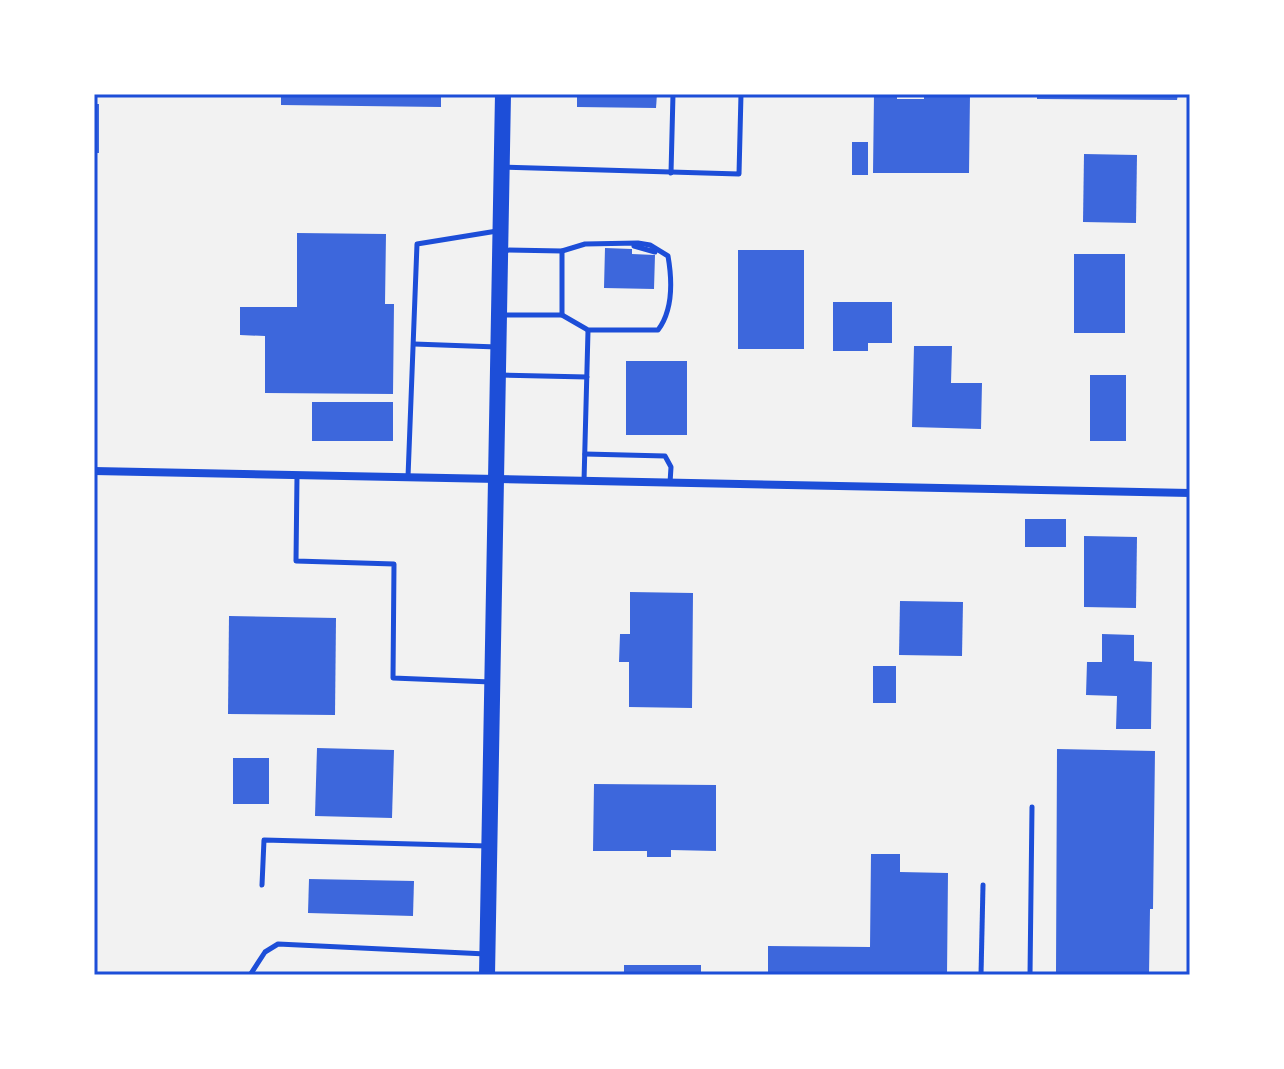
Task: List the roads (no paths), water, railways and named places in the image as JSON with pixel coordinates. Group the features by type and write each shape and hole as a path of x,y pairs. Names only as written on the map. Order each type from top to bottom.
{"main road":[{"path":"487,975 503,94"}],"street":[{"path":"94,471 1190,493"}],"lane":[{"path":"671,173 673,94"},
{"path":"502,167 739,174 741,94"},
{"path":"408,478 417,244 501,230"},
{"path":"499,315 562,315 588,330 658,330 667,318 671,273 668,256 650,245 638,243 585,244 562,251 500,250"},
{"path":"562,251 562,315"},
{"path":"584,482 588,330"},
{"path":"414,344 499,347"},
{"path":"498,375 587,377"},
{"path":"585,454 665,456 671,467 670,483"},
{"path":"297,476 296,561 394,564 393,678 492,682"},
{"path":"1030,975 1032,807"},
{"path":"262,885 264,840 489,846"},
{"path":"981,975 983,885"},
{"path":"250,975 265,952 278,944 487,954"}]}
